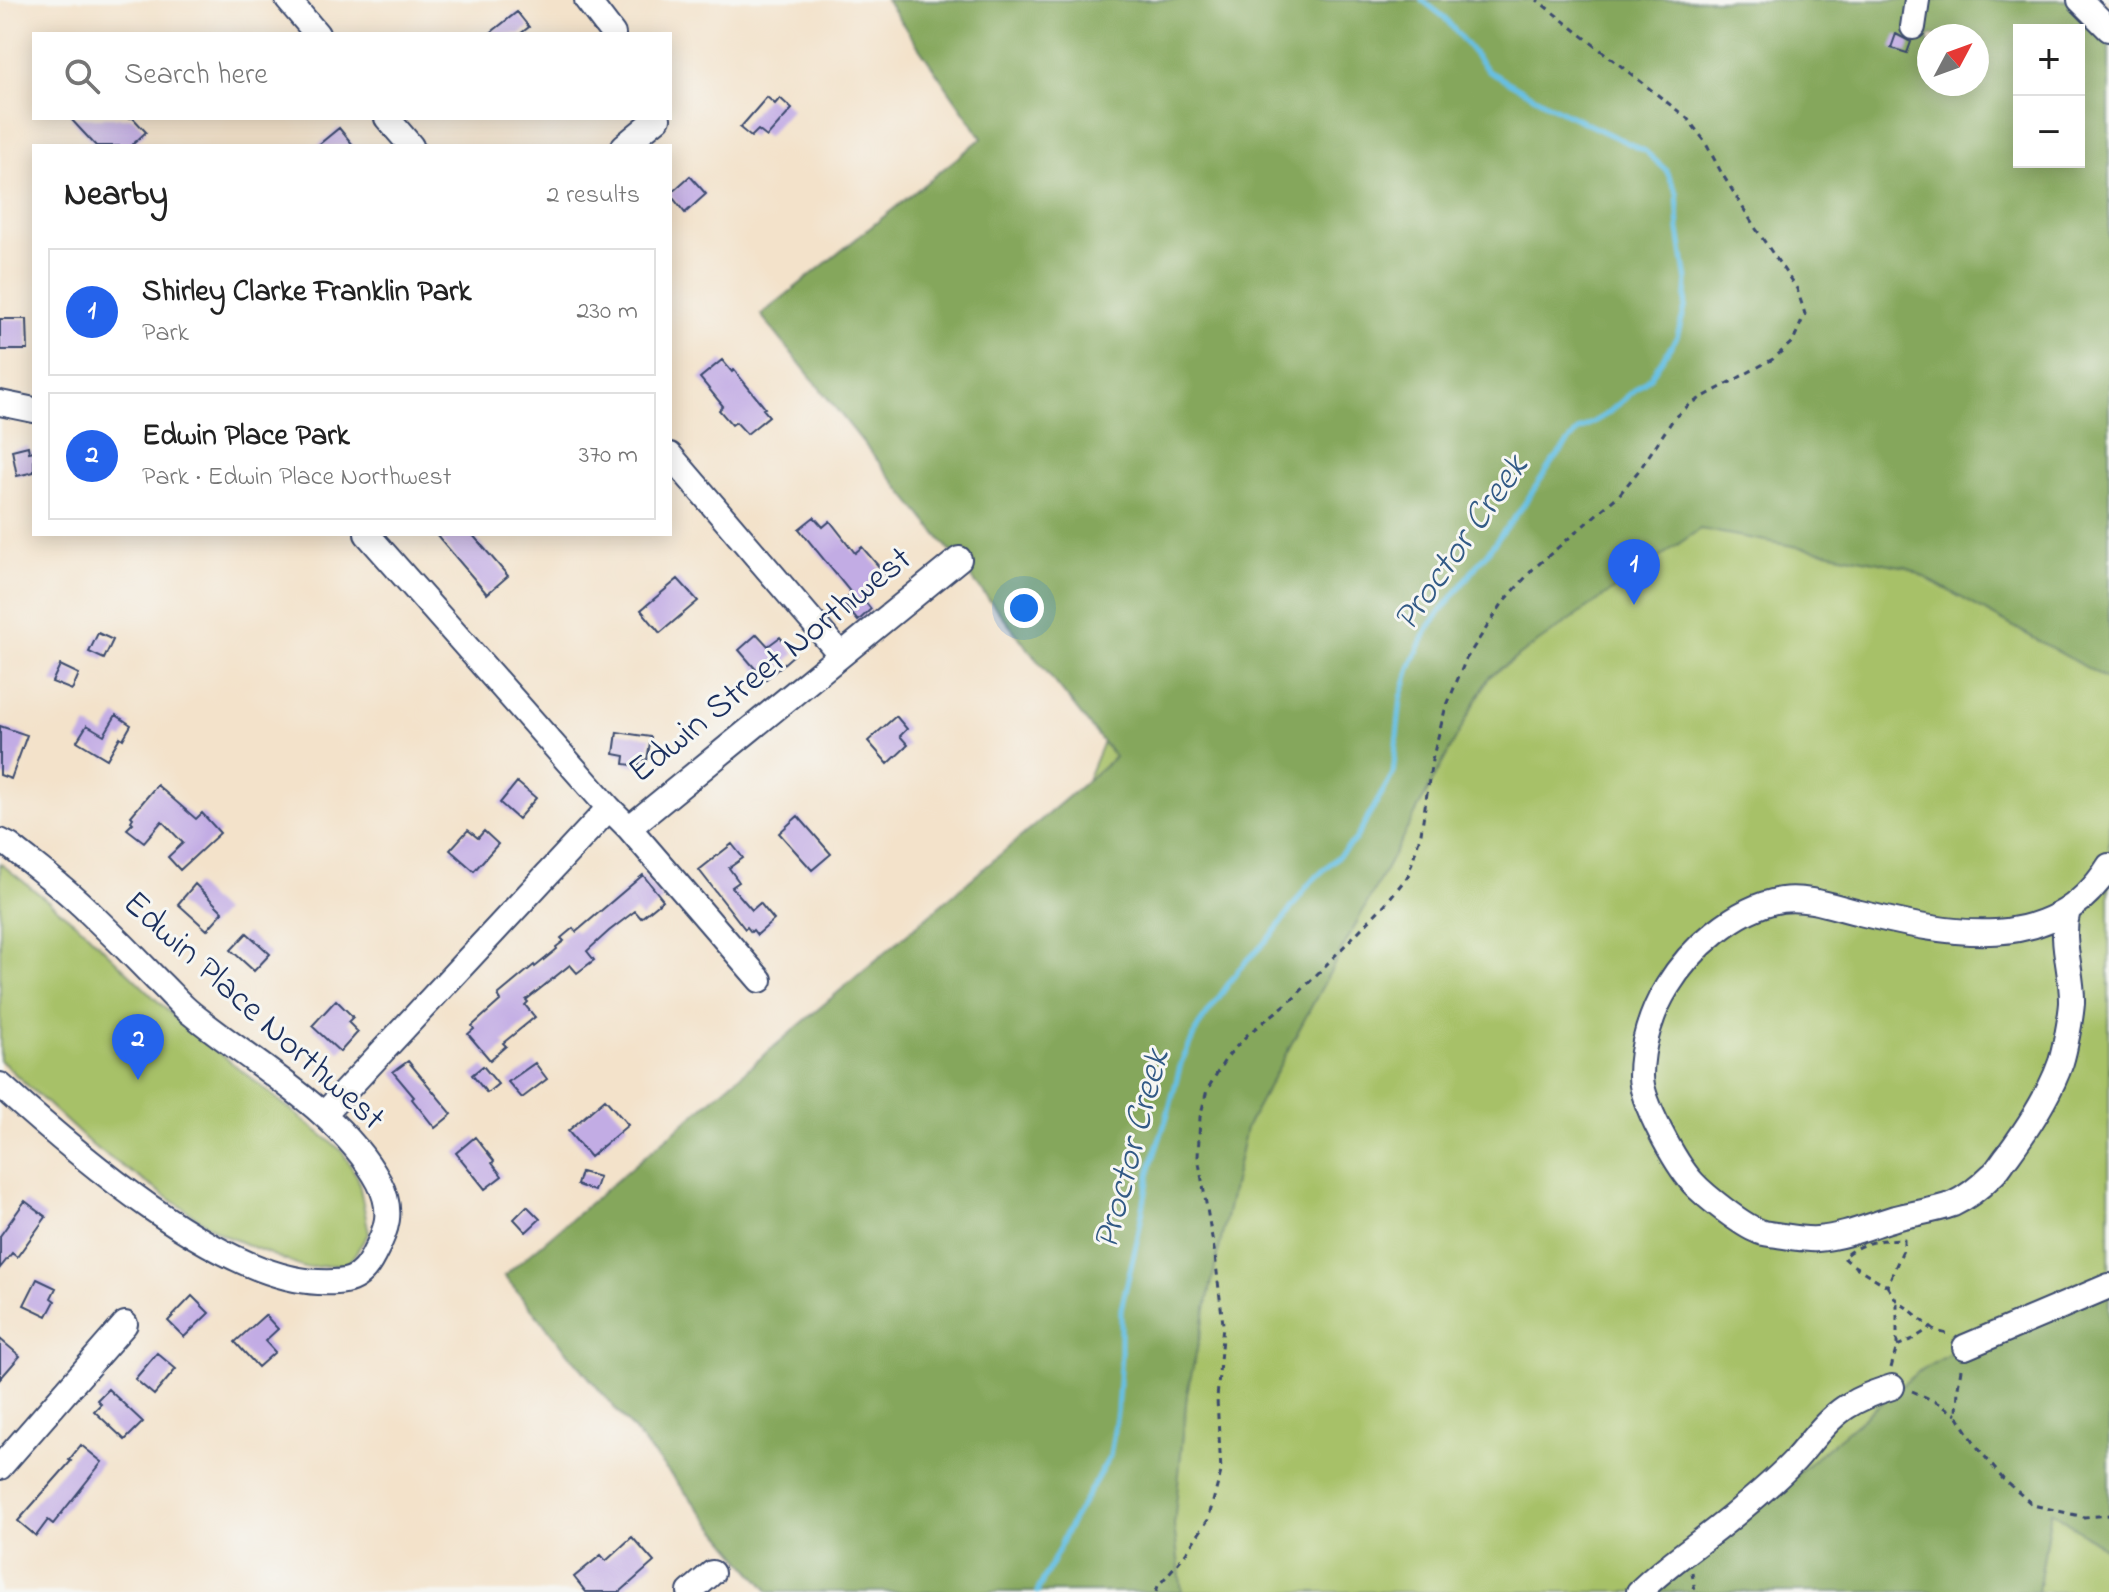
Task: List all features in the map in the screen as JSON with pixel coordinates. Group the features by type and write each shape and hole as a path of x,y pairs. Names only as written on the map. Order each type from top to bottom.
{"street":[{"path":"288,0 315,32"},
{"path":"587,0 611,32"},
{"path":"1913,27 1917,0"},
{"path":"2080,0 2109,29"},
{"path":"389,120 409,144"},
{"path":"626,144 656,120"},
{"path":"0,403 32,410"},
{"path":"672,457 841,655"},
{"path":"369,536 760,980"},
{"name":"Edwin Street Northwest","path":"629,828 959,559"},
{"name":"Edwin Street Northwest","path":"324,1114 609,808"},
{"name":"Edwin Place Northwest","path":"0,841 86,908 190,1013 324,1114 358,1151 379,1181 386,1198 386,1231 366,1269 340,1283 300,1281 252,1266 202,1240 160,1213 59,1138 0,1085"},
{"path":"2068,910 2064,924 2072,1003 2061,1062 2038,1110 1993,1175 1956,1203 1858,1231 1817,1239 1759,1232 1721,1207 1693,1183 1651,1114 1640,1079 1645,1038 1655,1008 1690,955 1725,924 1780,900 1805,900 1951,932 1997,933 2029,927 2068,910 2098,884 2109,866"},
{"path":"1965,1347 2109,1286"},
{"path":"0,1467 125,1324"},
{"path":"1639,1592 1743,1508 1791,1464 1844,1408 1892,1387"},
{"path":"690,1592 712,1573"}],"path":[{"path":"1156,1592 1208,1520 1221,1472 1217,1399 1223,1324 1198,1157 1200,1117 1207,1090 1226,1058 1248,1034 1294,998 1408,876 1421,833 1432,760 1445,710 1466,659 1502,604 1533,569 1619,495 1674,418 1690,404 1773,359 1793,341 1805,314 1797,289 1687,118 1537,0"},
{"path":"1887,1286 1904,1248 1904,1239 1879,1240 1861,1245 1843,1257 1887,1286 1897,1301 1935,1331 1951,1335 1965,1347 1957,1415"},
{"path":"1897,1301 1897,1346 1892,1363 1892,1387 1911,1391 1957,1415 2003,1479 2033,1505 2084,1517 2109,1515"},
{"path":"1897,1346 1932,1327"}],"green space":[{"path":"886,0 2068,0 2109,34 2109,680 1906,567 1700,529 1489,677 1246,1128 1187,1394 1174,1525 1182,1592 769,1592 504,1276 1115,757 761,315 982,138"},
{"path":"1412,0 1917,25 1917,96 1989,96 1989,29 2013,30 2013,168 2085,168 2085,145 2109,77 2109,1592 769,1592 504,1276 564,1252 925,1169"},
{"path":"0,863 82,928 172,1015 342,1151 358,1178 369,1233 348,1264 304,1268 221,1234 93,1146 0,1060"},
{"path":"2109,1286 2109,1551 2051,1511 2038,1592 1656,1592 1919,1371 2057,1296"}],"building":[{"path":"517,12 529,27 523,32 492,32"},
{"path":"1896,34 1911,42 1907,53 1891,48"},
{"path":"767,97 775,104 780,98 792,109 767,137 758,130 751,137 740,128"},
{"path":"72,120 135,120 146,132 133,144 94,144"},
{"path":"339,128 352,144 319,144"},
{"path":"690,176 706,194 685,213 672,192"},
{"path":"0,319 27,319 28,350 0,350"},
{"path":"722,360 732,372 734,370 769,416 747,434 736,422 732,425 719,410 723,406 700,378"},
{"path":"28,446 29,452 32,451 32,472 17,476 12,450"},
{"path":"814,517 823,527 830,521 855,553 862,547 887,576 862,598 871,609 858,621 842,602 852,594 799,529"},
{"path":"438,536 474,536 508,576 487,594"},
{"path":"678,579 698,601 660,633 641,610"},
{"path":"98,633 113,640 104,659 89,652"},
{"path":"757,634 768,646 780,637 795,654 765,680 739,650"},
{"path":"60,665 79,674 72,690 52,682"},
{"path":"116,715 131,725 107,759 77,741 87,725 104,735"},
{"path":"896,716 907,729 900,736 908,745 888,764 868,741"},
{"path":"0,726 27,735 11,779 0,775"},
{"path":"617,732 651,737 647,760 640,759 639,766 624,764 625,756 614,754"},
{"path":"517,782 536,798 518,819 500,803"},
{"path":"157,785 196,819 202,813 220,833 180,870 168,857 183,843 162,821 144,842 127,829 133,823 131,816"},
{"path":"798,816 831,854 812,870 779,833"},
{"path":"468,830 478,838 484,831 498,844 474,871 450,850"},
{"path":"732,844 743,858 729,868 739,882 732,887 752,910 760,903 774,920 757,935 747,927 745,929 699,870"},
{"path":"643,875 663,900 641,918 635,911 609,931 587,951 594,960 577,973 570,965 526,1000 525,1005 535,1017 503,1043 506,1046 490,1060 468,1034 474,1029 472,1026 501,1000 498,995 557,949 564,941 561,938 573,928 576,932"},
{"path":"195,884 223,912 207,930 178,904"},
{"path":"247,933 270,954 254,971 231,950"},
{"path":"336,1000 353,1017 348,1022 358,1032 340,1052 312,1026"},
{"path":"408,1061 452,1114 435,1128 393,1072"},
{"path":"535,1063 547,1079 522,1098 508,1082"},
{"path":"483,1066 498,1084 487,1093 472,1075"},
{"path":"605,1099 628,1125 590,1157 568,1131"},
{"path":"475,1137 502,1176 485,1189 456,1153"},
{"path":"581,1172 599,1177 594,1191 577,1185"},
{"path":"25,1201 46,1217 17,1257 12,1253 0,1268 0,1236"},
{"path":"527,1206 540,1219 526,1232 514,1219"},
{"path":"37,1279 56,1288 51,1298 55,1301 47,1316 24,1305"},
{"path":"192,1296 209,1313 184,1337 168,1321"},
{"path":"265,1315 278,1329 265,1341 275,1352 258,1367 235,1342"},
{"path":"0,1339 20,1356 0,1379"},
{"path":"157,1353 176,1369 154,1395 135,1379"},
{"path":"108,1389 143,1422 125,1440 94,1411 101,1404 97,1400"},
{"path":"81,1445 102,1462 53,1524 48,1520 36,1536 18,1521 71,1461"},
{"path":"632,1537 654,1562 620,1592 586,1592 574,1577 601,1555 606,1561"}],"waterway":[{"name":"Proctor Creek","path":"1037,1592 1066,1532 1110,1456 1117,1412 1121,1309 1151,1165 1181,1063 1198,1027 1239,969 1273,934 1308,885 1355,840 1393,774 1401,698 1428,628 1578,431 1607,414 1651,376 1677,337 1685,308 1687,281 1677,193 1666,170 1645,151 1564,113 1488,71 1444,17 1422,0"}],"place":[{"name":"Shirley Clarke Franklin Park","path":"1634,605"},
{"name":"Edwin Place Park","path":"138,1080"}]}
